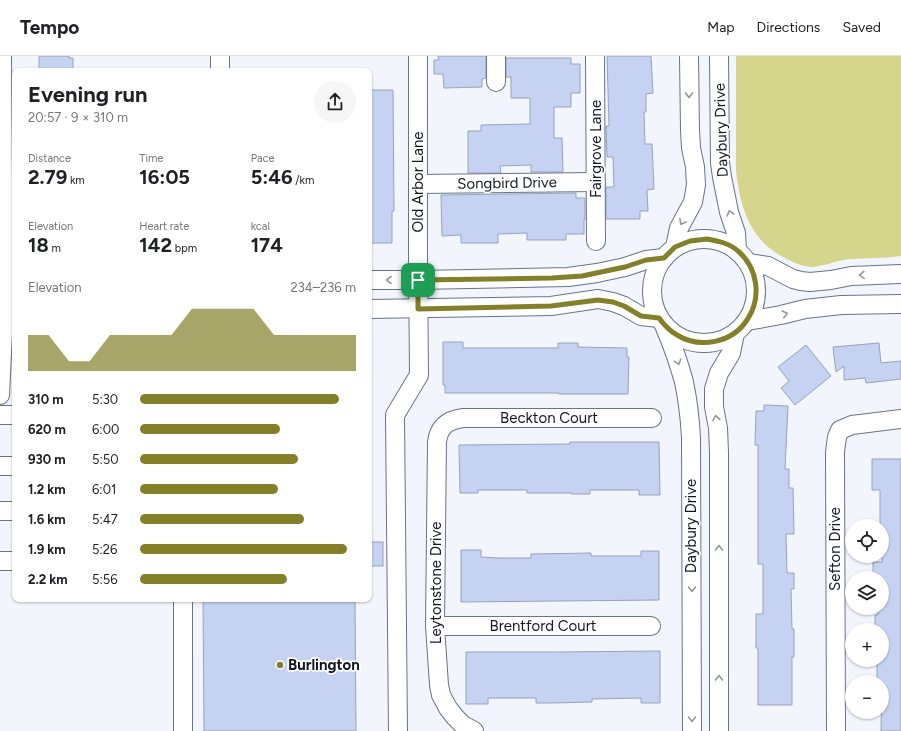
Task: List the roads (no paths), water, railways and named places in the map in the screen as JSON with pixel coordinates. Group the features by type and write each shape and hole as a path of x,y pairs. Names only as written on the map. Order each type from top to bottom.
{"street":[{"path":"0,395 6,312 6,279 1,180 2,56"},
{"path":"220,56 220,68"},
{"name":"Old Arbor Lane","path":"398,731 394,415 419,375 418,56"},
{"path":"496,56 496,82"},
{"name":"Fairgrove Lane","path":"595,56 596,241"},
{"name":"Daybury Drive","path":"669,252 692,202 696,185 690,130 689,56"},
{"name":"Daybury Drive","path":"720,56 720,163 729,212 743,257"},
{"name":"Songbird Drive","path":"418,184 596,182"},
{"path":"372,280 568,277 625,267 669,252 690,241 707,239 723,242 743,257 768,266 793,279 801,281 810,282 851,276 901,274"},
{"path":"669,252 657,269 652,281 654,306 662,322 676,335 691,342 706,343 721,340 741,327 805,309 841,305 901,304"},
{"path":"741,327 753,310 756,298 756,286 753,274 743,257"},
{"path":"372,309 551,306 598,300 613,302 624,306 641,316 662,322"},
{"name":"Daybury Drive","path":"662,322 675,353 684,383 690,416 692,731"},
{"name":"Daybury Drive","path":"719,731 719,452 718,428 713,398 719,373 731,353 741,327"},
{"path":"0,415 12,415"},
{"name":"Beckton Court","path":"446,423 451,420 464,418 652,418"},
{"name":"Sefton Drive","path":"836,731 835,452 837,436 840,430 852,425 901,419"},
{"name":"Leytonstone Drive","path":"446,423 439,432 437,442 435,626 439,686 441,695 448,708 463,725 474,731"},
{"path":"0,466 12,466"},
{"path":"0,511 12,511"},
{"path":"0,561 12,561"},
{"path":"183,602 183,731"},
{"name":"Brentford Court","path":"435,626 652,626"}],"place":[{"name":"Burlington","path":"280,665"}]}
